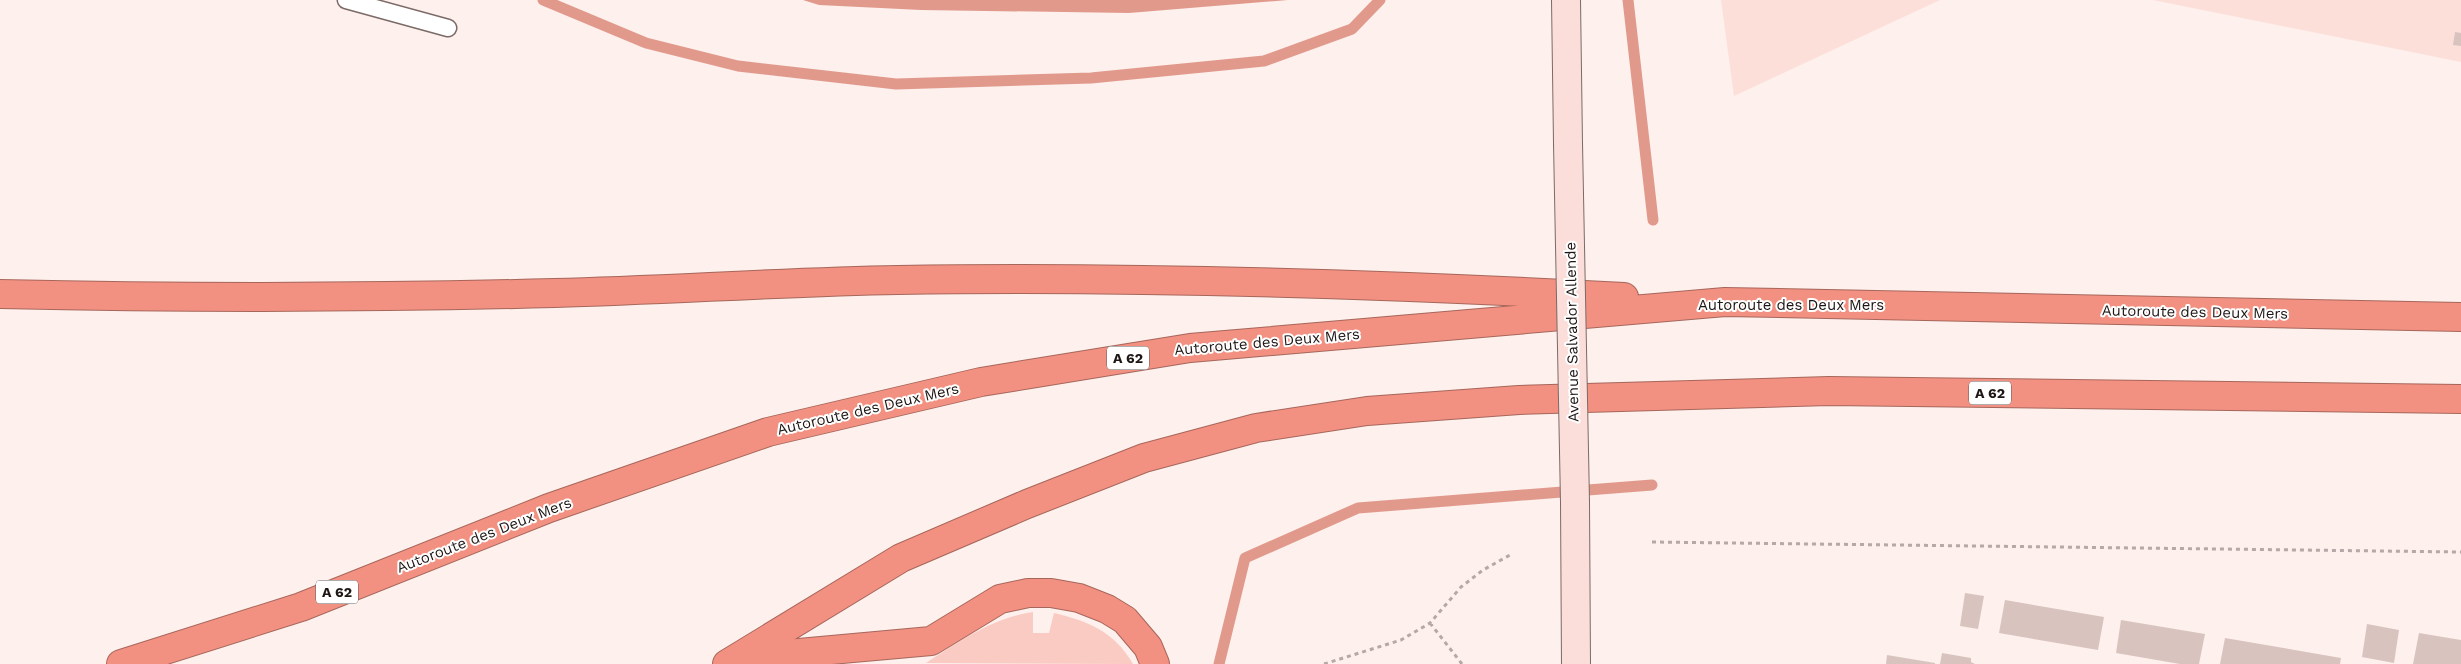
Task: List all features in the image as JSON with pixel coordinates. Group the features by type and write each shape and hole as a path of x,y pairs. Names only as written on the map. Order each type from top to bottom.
{"highway":[{"path":"0,294 287,298 556,293 898,280 1213,281 1412,285 1725,302"},
{"name":"Autoroute des Deux Mers","path":"121,664 302,607 549,508 768,432 981,382 1190,348 1725,302 2461,317"},
{"name":"A 62","path":"731,661 901,558 1027,504 1144,458 1256,428 1367,411 1519,400 1829,392 2461,399"},
{"path":"731,661 931,640 1000,599 1028,593 1051,593 1079,598 1107,609 1125,620 1148,647 1155,664"}],"street":[{"name":"Avenue Salvador Allende","path":"1566,0 1576,664"}],"lane":[{"path":"346,0 448,28"}],"path":[{"path":"1652,542 2461,552"},
{"path":"1324,664 1401,640 1430,623 1462,587 1483,570 1510,555"},
{"path":"1430,623 1462,664"}],"shaded area":[{"path":"803,0 1288,0 1129,13 921,10 819,5"},
{"path":"1721,0 1940,0 1734,96"},
{"path":"2153,0 2461,0 2461,62"},
{"path":"1033,612 1033,633 1049,633 1054,613 1066,616 1089,624 1109,636 1126,653 1133,664 926,663 977,631 1004,619"}],"building":[{"path":"2455,32 2461,33 2461,46 2453,45"},
{"path":"1965,593 1984,596 1978,629 1960,626"},
{"path":"2005,600 2104,617 2098,650 1999,633"},
{"path":"2121,620 2205,634 2199,664 2180,664 2116,653"},
{"path":"2367,624 2399,630 2394,663 2362,657"},
{"path":"2419,633 2461,640 2461,664 2413,664"},
{"path":"2225,638 2341,658 2340,664 2220,664"},
{"path":"1942,653 1971,658 1971,662 1975,664 1940,664"},
{"path":"1887,655 1935,663 1935,664 1886,664"}],"waterway":[{"path":"543,0 646,43 738,66 896,84 1091,78 1264,61 1352,29 1380,0"},
{"path":"1628,0 1653,220"},
{"path":"1219,664 1245,558 1358,508 1652,485"}]}
